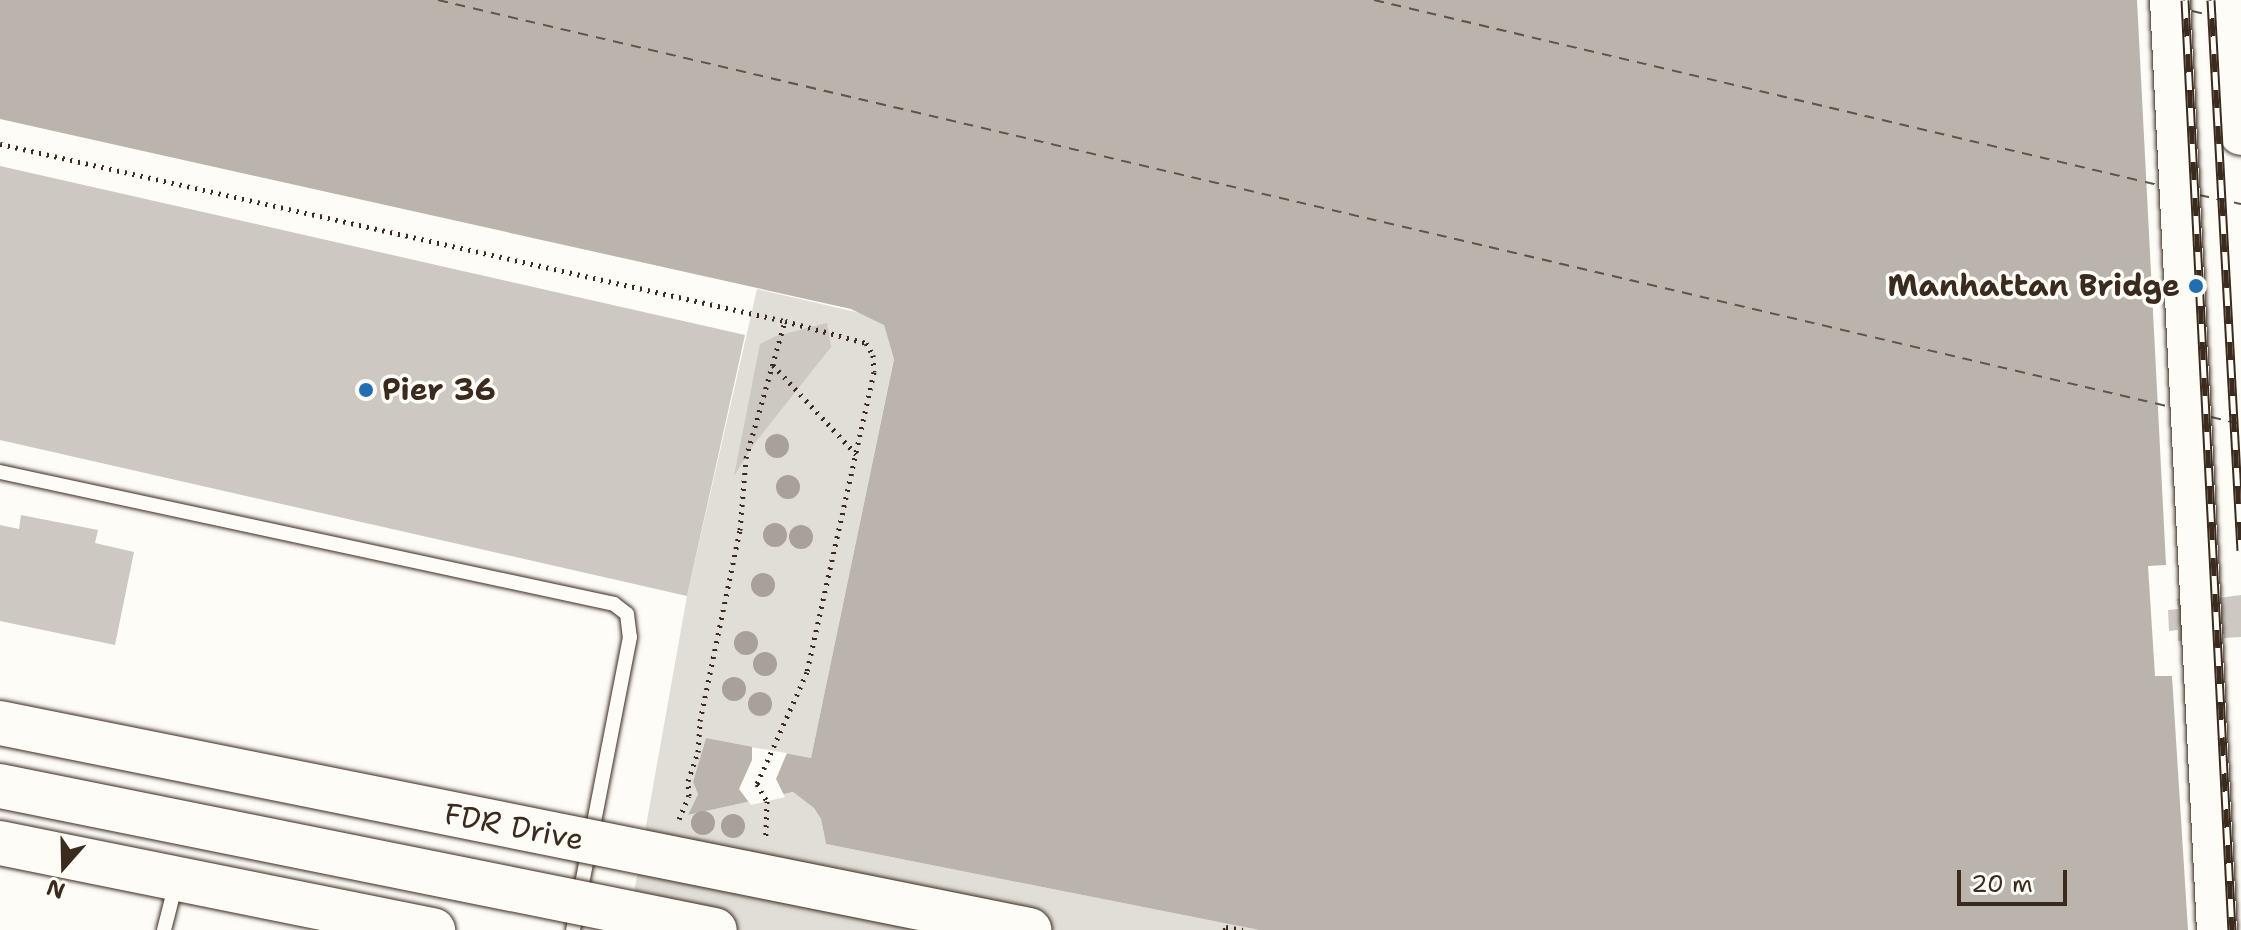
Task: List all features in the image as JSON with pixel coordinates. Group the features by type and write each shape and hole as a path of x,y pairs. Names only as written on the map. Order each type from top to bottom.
{"main road":[{"path":"2170,0 2217,930"},
{"path":"2234,0 2241,133"},
{"name":"FDR Drive","path":"0,723 1029,930"},
{"name":"FDR Drive","path":"0,786 715,930"},
{"path":"0,843 433,930"}],"lane":[{"path":"0,472 614,604 627,614 630,637 573,930"},
{"path":"164,930 177,879"}],"path":[{"path":"0,144 751,313 854,337 866,343 873,355 874,372 807,672 757,784 767,801 766,842"},
{"path":"679,828 740,530 746,458 785,321"},
{"path":"772,364 856,454"},
{"path":"1225,930 1226,927 1243,930"}],"shaded area":[{"path":"0,0 2241,0 2241,930 1259,930 826,844 821,819 814,808 793,792 688,815 698,794 693,782 706,738 811,758 894,359 884,325 851,309 0,119"},
{"path":"757,289 869,315 884,325 894,358 811,758 706,738 693,782 698,794 688,815 793,792 814,808 821,819 826,844 1259,930 676,930 629,921 687,596"}],"pier":[{"name":"Manhattan Bridge","path":"2137,0 2241,0 2241,930 2188,930 2172,676 2155,676 2148,566 2166,565"},
{"path":"752,747 787,753 776,779 785,797 751,805 739,789 752,760"}],"building":[{"name":"Pier 36","path":"0,166 745,335 687,596 0,440"},
{"path":"827,323 831,347 754,444 734,476 760,344 776,336"},
{"path":"21,515 98,530 95,543 134,552 115,645 0,621 0,525 19,529"},
{"path":"2241,595 2241,637 2224,638 2224,634 2178,641 2178,630 2169,631 2168,610 2178,609 2177,599 2197,597 2197,601"}],"ferry route":[{"path":"438,0 2170,407"},
{"path":"1374,0 2162,186"},
{"path":"2192,11 2213,16"},
{"path":"2199,195 2241,204"},
{"path":"2211,417 2241,424"}],"railway":[{"path":"2185,0 2232,930"},
{"path":"2211,0 2241,550"}],"place":[{"name":"Manhattan Bridge","path":"2196,286"},
{"name":"Pier 36","path":"366,390"}]}
